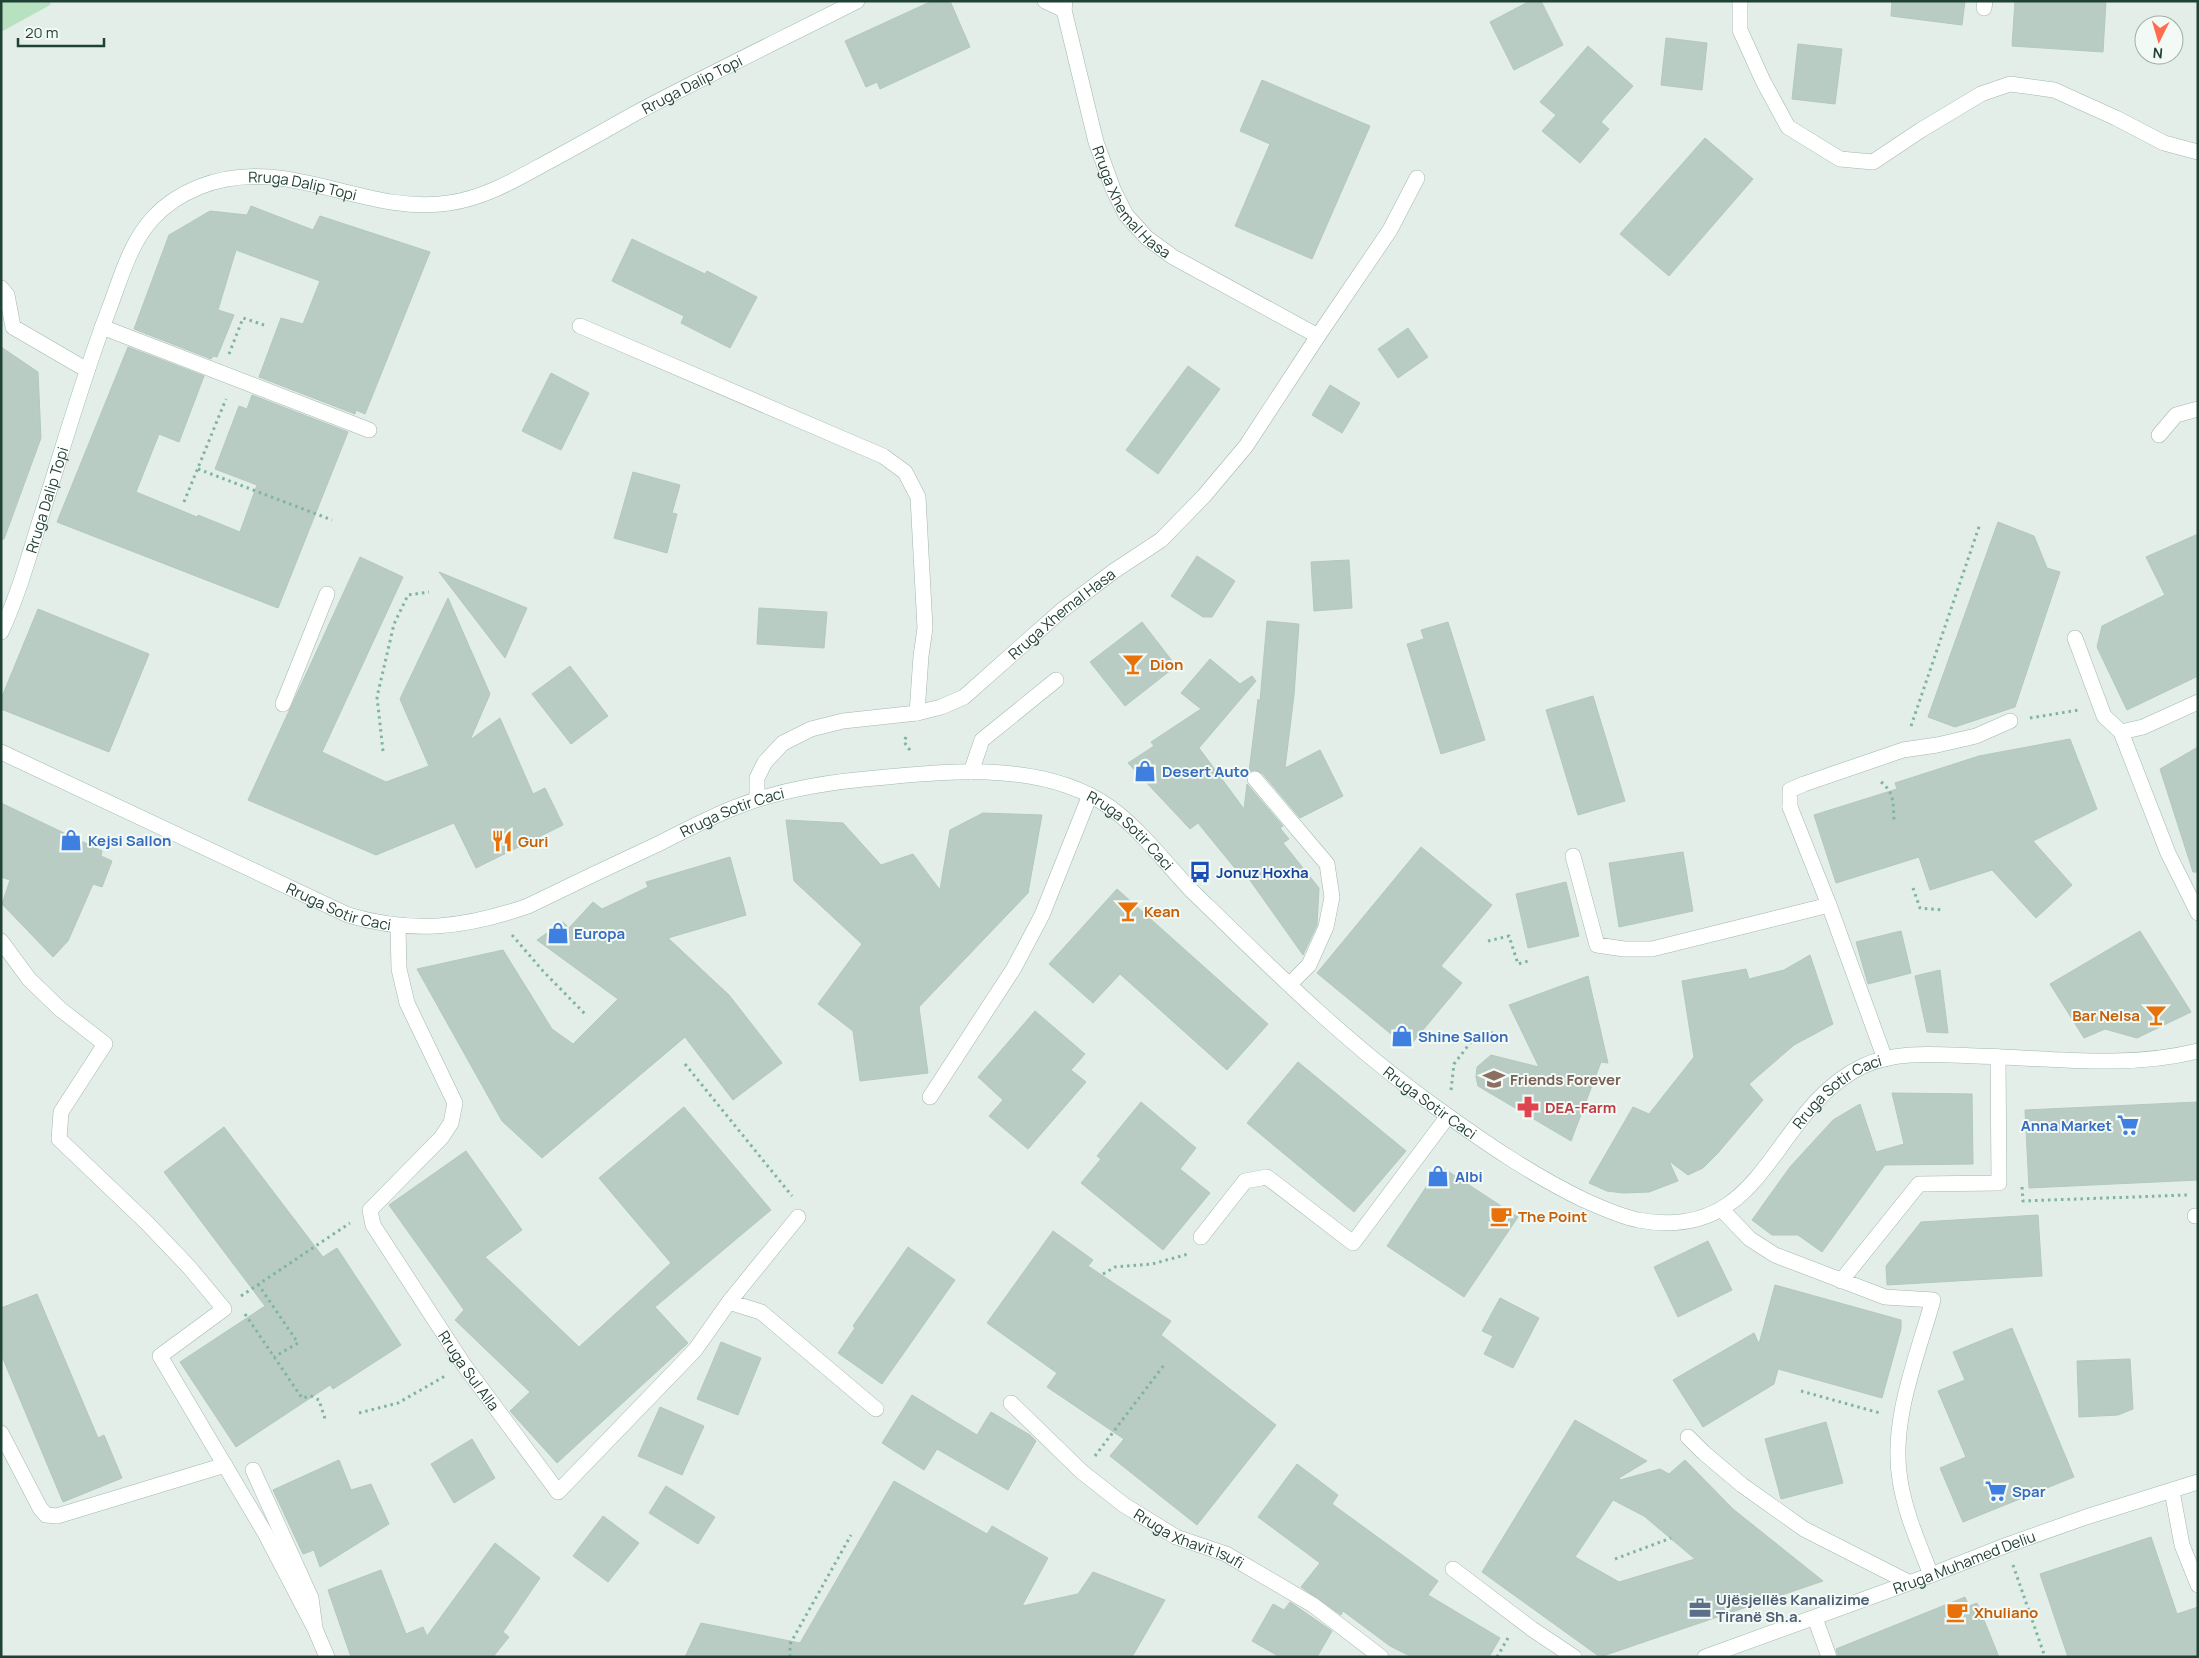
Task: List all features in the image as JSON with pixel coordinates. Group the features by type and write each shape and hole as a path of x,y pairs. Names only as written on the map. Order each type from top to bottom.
{"street":[{"name":"Rruga Dalip Topi","path":"1,632 10,614 32,547 87,370 125,267 141,233 152,218 167,204 188,191 212,181 238,176 263,175 290,178 387,202 426,205 472,199 510,183 636,113 856,1"},
{"name":"Rruga Xhemal Hasa","path":"1045,1 1064,6 1096,142 1113,189 1126,215 1147,238 1174,257 1318,336"},
{"path":"1740,1 1740,30 1763,81 1788,127 1840,159 1873,162 1921,130 1981,94 2010,84 2054,90 2116,118 2164,143 2198,152"},
{"name":"Rruga Xhemal Hasa","path":"756,799 757,778 765,762 783,743 811,729 827,725 917,713 942,707 964,697 1061,611 1114,571 1161,540 1204,496 1246,446 1390,230 1417,178"},
{"path":"1,288 7,295 12,327 87,370"},
{"path":"580,326 883,456 905,472 918,497 924,593 925,628 917,713"},
{"path":"102,327 369,430"},
{"path":"2158,435 2176,415 2198,409"},
{"path":"283,704 327,594"},
{"path":"2075,638 2104,716 2121,732 2168,853 2198,913"},
{"path":"971,772 982,740 1056,680"},
{"path":"2121,732 2144,727 2198,702"},
{"path":"1885,1059 1829,905 1790,807 1790,790 1869,760 1903,750 1936,746 1976,736 2010,721"},
{"name":"Rruga Sotir Caci","path":"1,752 348,915 375,923 431,928 467,924 498,917 528,906 730,809 756,799 819,785 922,774 1002,773 1063,784 1090,795 1114,810 1189,888 1326,1019 1361,1049 1448,1116 1538,1176 1610,1212 1636,1220 1681,1223 1703,1218 1722,1210 1739,1198 1754,1182 1809,1111 1829,1091 1863,1066 1885,1059 1931,1055 2135,1062 2173,1057 2198,1051"},
{"path":"1255,778 1327,864 1332,897 1326,927 1309,965 1290,984"},
{"path":"930,1098 1014,968 1042,915 1090,795"},
{"path":"1573,856 1597,945 1624,949 1652,949 1829,905"},
{"name":"Rruga Sul Alla","path":"398,926 399,969 408,1003 455,1103 451,1123 441,1138 370,1210 373,1225 464,1365 558,1492 696,1350 730,1302 798,1217"},
{"path":"1,941 36,985 60,1009 105,1044 61,1112 59,1139 147,1223 189,1267 224,1310 160,1356 265,1533 327,1657"},
{"path":"1841,1281 1919,1184 1999,1183 1998,1057"},
{"path":"1202,1237 1245,1181 1267,1177 1353,1243 1448,1116"},
{"path":"1722,1210 1750,1240 1775,1255 1886,1297 1933,1300 1900,1418 1898,1447 1900,1480 1908,1514 1931,1575"},
{"path":"730,1302 761,1312 876,1409"},
{"name":"Rruga Xhavit Isufi","path":"1011,1403 1082,1472 1124,1505 1176,1537 1226,1554 1313,1605 1381,1657"},
{"path":"1,1433 40,1508 46,1515 62,1515 225,1465"},
{"path":"1688,1437 1742,1485 1804,1529 1908,1582"},
{"path":"253,1470 312,1598 315,1630"},
{"name":"Rruga Muhamed Deliu","path":"1705,1657 1931,1575 2007,1545 2086,1517 2198,1482"},
{"path":"2172,1491 2182,1545 2198,1585"},
{"path":"1453,1570 1532,1629 1574,1657"},
{"path":"1814,1618 1829,1657"}],"path":[{"path":"221,373 243,318 264,325"},
{"path":"184,502 226,400"},
{"path":"198,469 332,520"},
{"path":"1903,750 1980,524"},
{"path":"383,752 377,697 394,624 408,595 429,592"},
{"path":"2010,721 2101,706"},
{"path":"1890,789 1893,798 1894,821"},
{"path":"1913,888 1920,908 1943,910"},
{"path":"1488,941 1509,936 1518,964 1528,960"},
{"path":"520,946 586,1015"},
{"path":"1448,1116 1454,1064 1465,1048 1477,1034 1492,1033 1506,1036"},
{"path":"685,1064 799,1204 798,1217"},
{"path":"2022,1182 2023,1201 2188,1195"},
{"path":"249,1290 339,1231"},
{"path":"1103,1274 1115,1266 1152,1264 1185,1256"},
{"path":"258,1284 298,1343 274,1357"},
{"path":"224,1310 230,1318 242,1310 302,1398 311,1396 319,1400 326,1422"},
{"path":"359,1413 398,1403 464,1365"},
{"path":"1082,1472 1164,1365"},
{"path":"1801,1391 1873,1411"},
{"path":"790,1657 790,1644 851,1535"},
{"path":"1616,1559 1671,1538"},
{"path":"2007,1545 2045,1657"},
{"path":"1497,1657 1507,1641"}],"green space":[{"path":"1,1 51,1 50,5 1,32"}],"building":[{"path":"932,1 950,1 970,47 880,89 877,82 866,87 845,41"},
{"path":"1530,1 1541,1 1563,45 1514,70 1490,22"},
{"path":"1892,1 1965,1 1962,25 1891,16"},
{"path":"2015,1 2106,1 2103,52 2012,46"},
{"path":"1666,38 1707,43 1702,90 1661,85"},
{"path":"1798,44 1842,49 1835,104 1792,99"},
{"path":"1588,46 1633,86 1601,122 1609,129 1580,163 1542,131 1556,115 1540,102"},
{"path":"1262,80 1370,126 1312,259 1235,226 1270,144 1240,131"},
{"path":"1705,138 1753,179 1669,276 1620,234"},
{"path":"251,206 313,230 320,216 430,252 365,414 356,410 355,414 259,377 281,318 303,324 320,281 236,250 218,310 234,315 217,357 213,356 211,359 134,329 169,235 210,211 247,215"},
{"path":"632,239 705,274 707,271 757,297 730,348 681,323 684,316 612,281"},
{"path":"1408,328 1428,357 1398,378 1378,349"},
{"path":"1,347 38,372 41,438 4,539 1,539"},
{"path":"128,347 204,376 179,442 159,434 136,492 197,517 198,515 240,532 257,485 215,469 239,406 247,409 252,395 348,432 278,608 57,522"},
{"path":"1188,366 1220,389 1158,474 1126,450"},
{"path":"551,373 589,393 561,450 522,431"},
{"path":"1330,385 1360,403 1342,433 1312,415"},
{"path":"633,472 680,485 672,513 677,514 667,553 614,538"},
{"path":"1998,522 2034,536 2047,568 2060,572 2015,707 1955,727 1928,717"},
{"path":"2198,534 2198,676 2127,710 2097,647 2102,626 2165,595 2146,557"},
{"path":"1197,556 1235,581 1212,617 1203,617 1171,596"},
{"path":"360,557 403,577 322,752 386,782 429,766 400,699 448,598 490,694 470,740 500,718 533,794 545,788 563,825 476,868 454,823 376,855 248,800"},
{"path":"1349,560 1352,608 1314,611 1311,562"},
{"path":"439,572 527,608 505,658"},
{"path":"759,608 827,612 824,648 757,644"},
{"path":"38,609 149,654 109,752 1,709 1,699"},
{"path":"1267,621 1299,624 1294,695 1285,768 1320,750 1343,796 1300,818 1262,773 1254,770 1249,772 1258,699 1260,701"},
{"name":"Dion","path":"1142,622 1176,666 1125,706 1090,662"},
{"path":"1448,622 1485,740 1441,754 1407,644 1424,639 1421,630"},
{"path":"1210,659 1240,684 1252,676 1256,681 1199,748 1244,809 1247,784 1283,826 1280,828 1289,839 1283,843 1319,888 1317,925 1303,955 1242,869 1238,872 1198,823 1190,829 1128,763 1154,746 1151,742 1201,709 1181,693"},
{"path":"570,666 608,716 571,744 532,694"},
{"path":"1593,696 1625,801 1578,815 1546,710"},
{"path":"2070,739 2097,809 2033,841 2072,885 2036,918 1992,870 1930,890 1919,857 1836,883 1814,815 1897,789 1895,783 1979,756"},
{"path":"2198,747 2198,872 2193,872 2160,769"},
{"path":"1,803 102,851 101,856 112,861 102,887 93,884 68,941 53,957 2,904 10,880 1,877"},
{"path":"983,813 1042,815 1028,893 919,1007 928,1073 860,1081 853,1031 818,1004 862,944 794,881 786,820 843,823 881,865 913,854 940,890 950,830"},
{"path":"1421,847 1492,905 1441,966 1462,983 1408,1048 1317,973"},
{"path":"1683,852 1693,911 1619,927 1609,863"},
{"path":"730,857 746,915 668,938 729,995 782,1063 733,1100 685,1037 542,1158 502,1121 417,969 503,950 552,1029 573,1044 618,999 537,940 563,922 569,928 593,902 602,909 648,887 646,882"},
{"path":"1566,882 1579,936 1528,948 1516,894"},
{"path":"1117,889 1268,1024 1227,1070 1120,974 1093,1003 1049,964"},
{"path":"1901,931 1911,973 1868,984 1856,942"},
{"path":"2140,931 2191,1012 2137,1038 2105,1029 2084,1038 2050,984"},
{"path":"1810,955 1833,1024 1794,1045 1749,1084 1763,1100 1717,1154 1703,1168 1688,1175 1669,1161 1678,1181 1649,1192 1623,1193 1607,1191 1589,1183 1633,1107 1649,1114 1694,1057 1682,981 1746,969 1749,979 1784,970"},
{"path":"1940,970 1948,1033 1927,1032 1915,976"},
{"path":"1588,976 1608,1063 1601,1062 1571,1141 1478,1086 1476,1077 1477,1067 1491,1055 1539,1067 1509,1005"},
{"path":"1035,1011 1085,1054 1071,1070 1086,1082 1028,1149 989,1116 1003,1100 978,1077"},
{"path":"1298,1062 1406,1151 1354,1212 1247,1123"},
{"path":"1892,1093 1972,1094 1973,1164 1885,1165 1822,1252 1798,1235 1772,1235 1752,1220 1790,1167 1833,1120 1860,1104 1876,1152 1904,1144"},
{"path":"1141,1102 1196,1148 1180,1169 1210,1193 1163,1250 1081,1183 1101,1159 1097,1156"},
{"path":"2198,1102 2198,1180 2029,1188 2025,1110"},
{"path":"684,1107 771,1210 655,1307 688,1343 557,1463 510,1411 530,1392 455,1320 464,1310 389,1205 466,1151 522,1230 485,1257 579,1347 671,1263 599,1178"},
{"path":"224,1127 323,1257 337,1248 401,1345 333,1389 330,1385 236,1447 180,1362 265,1306 164,1172"},
{"path":"1440,1166 1518,1217 1464,1297 1387,1246"},
{"path":"2038,1215 2042,1276 1887,1285 1886,1266 1921,1222"},
{"path":"1053,1231 1093,1260 1088,1266 1171,1321 1161,1335 1276,1425 1197,1525 1110,1456 1124,1439 1047,1387 1057,1373 987,1323"},
{"path":"1708,1241 1732,1290 1678,1317 1654,1267"},
{"path":"908,1247 955,1280 882,1384 838,1353 855,1328 853,1326"},
{"path":"1775,1285 1901,1320 1901,1329 1882,1398 1778,1369 1774,1384 1703,1427 1673,1380 1754,1333 1759,1344"},
{"path":"37,1294 98,1438 104,1435 122,1478 63,1502 1,1354 1,1308"},
{"path":"1500,1298 1539,1318 1513,1368 1484,1354 1493,1336 1482,1331"},
{"path":"2012,1328 2074,1477 1963,1522 1940,1468 1966,1457 1938,1391 1965,1380 1953,1352"},
{"path":"721,1342 761,1358 738,1415 697,1399"},
{"path":"2130,1359 2133,1409 2118,1415 2079,1417 2077,1361"},
{"path":"912,1395 977,1435 991,1412 1030,1435 1036,1441 1008,1490 937,1449 924,1470 882,1443"},
{"path":"660,1407 704,1426 682,1475 638,1456"},
{"path":"1575,1420 1647,1461 1619,1478 1620,1480 1660,1469 1669,1474 1685,1460 1733,1509 1823,1581 1600,1657 1482,1572","holes":["1613,1500 1644,1516 1695,1559 1619,1582 1575,1557"]},
{"path":"1826,1422 1843,1483 1781,1499 1765,1439"},
{"path":"472,1439 495,1478 454,1503 431,1464"},
{"path":"339,1460 351,1490 371,1484 389,1524 320,1567 314,1550 303,1554 273,1490"},
{"path":"1297,1464 1338,1495 1332,1504 1438,1581 1428,1595 1500,1638 1489,1657 1412,1657 1390,1646 1343,1611 1341,1615 1301,1587 1320,1563 1258,1517"},
{"path":"894,1481 987,1534 992,1526 1048,1558 1022,1606 1078,1594 1093,1572 1165,1600 1132,1657 820,1657 815,1654 815,1657 685,1657 701,1623 800,1643"},
{"path":"666,1486 715,1517 698,1544 649,1513"},
{"path":"603,1516 639,1543 608,1582 573,1556"},
{"path":"2151,1537 2177,1614 2198,1607 2198,1657 2068,1657 2040,1574"},
{"path":"495,1543 540,1578 503,1632 509,1637 493,1657 351,1657 328,1590 381,1570 406,1634 423,1627 427,1636"},
{"path":"1965,1597 1969,1606 1977,1603 1999,1657 1838,1657 1836,1649"},
{"path":"1290,1602 1332,1631 1317,1657 1280,1657 1252,1641 1273,1604 1284,1610"}],"place":[{"name":"Dion","path":"1133,664"},
{"name":"Desert Auto","path":"1145,771"},
{"name":"Kejsi Sallon","path":"71,840"},
{"name":"Guri","path":"502,841"},
{"name":"Jonuz Hoxha","path":"1200,872"},
{"name":"Kean","path":"1128,911"},
{"name":"Europa","path":"558,933"},
{"name":"Bar Nelsa","path":"2156,1015"},
{"name":"Shine Sallon","path":"1402,1036"},
{"name":"Friends Forever","path":"1494,1079"},
{"name":"DEA-Farm","path":"1528,1107"},
{"name":"Anna Market","path":"2128,1125"},
{"name":"Albi","path":"1438,1176"},
{"name":"The Point","path":"1501,1216"},
{"name":"Spar","path":"1996,1491"},
{"name":"Ujësjellës Kanalizime Tiranë Sh.a.","path":"1700,1608"},
{"name":"Xhuliano","path":"1957,1612"}]}
